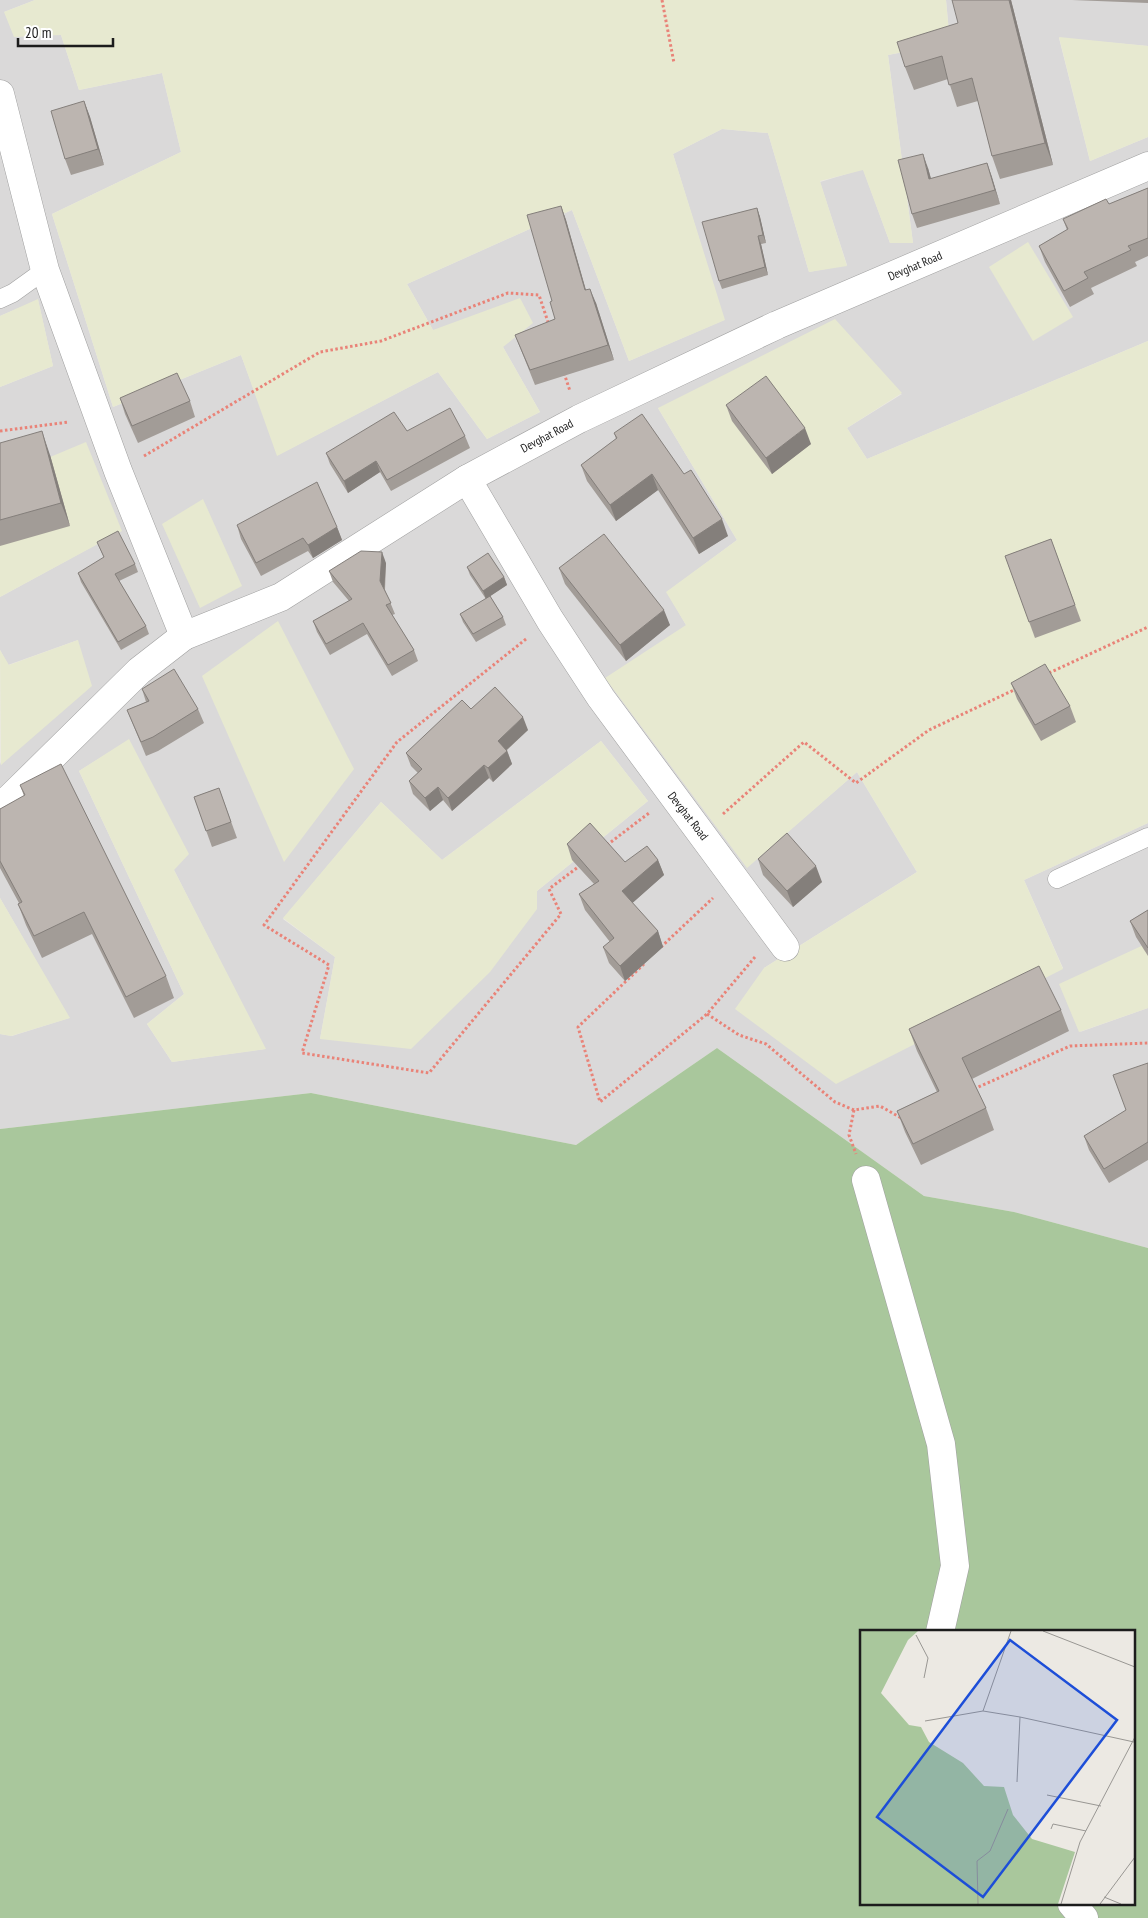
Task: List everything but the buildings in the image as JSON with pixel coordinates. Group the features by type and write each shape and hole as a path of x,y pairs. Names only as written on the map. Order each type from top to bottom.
{"street":[{"path":"0,94 45,270 118,472 184,636"},
{"name":"Devghat Road","path":"785,947 601,698 550,620 467,478 579,419 777,325 1148,166"},
{"path":"0,808 139,671 184,636 281,597 467,478"},
{"path":"866,1180 942,1444 955,1566 940,1630"},
{"path":"1074,1906 1084,1918"}],"lane":[{"path":"0,299 13,293 45,270"},
{"path":"1057,879 1148,837"}],"path":[{"path":"662,0 674,64"},
{"path":"118,472 320,352 382,342 508,293 539,295 551,331"},
{"path":"562,366 579,419"},
{"path":"0,431 98,418"},
{"path":"550,620 397,742 264,925 329,966 302,1053 429,1073 561,914 549,889 587,860"},
{"path":"1043,676 1148,627"},
{"path":"702,833 804,742 856,783 929,730 1016,689"},
{"path":"602,848 672,796"},
{"path":"661,948 716,895 722,861"},
{"path":"647,961 578,1027 600,1102 708,1014 766,944 764,918"},
{"path":"708,1014 739,1035 766,1044 836,1102 854,1110 880,1106 906,1120"},
{"path":"966,1093 1070,1046 1148,1043"},
{"path":"854,1110 849,1135 866,1180"}],"shaded area":[{"path":"0,0 35,0 4,12 61,35 79,90 162,73 181,152 52,214 113,407 241,355 278,455 438,372 487,439 540,412 503,347 433,330 407,284 572,210 629,361 724,320 673,154 722,129 768,133 809,272 847,265 820,182 863,169 890,243 913,243 888,55 950,43 946,0 1148,0 1148,46 1059,38 1090,161 1148,137 1148,341 867,459 847,428 902,394 658,408 737,540 667,592 686,625 747,867 857,772 917,872 764,968 1063,968 1024,880 1148,823 1148,943 1080,1032 1148,1008 1148,1248 1014,1212 924,1196 717,1048 576,1145 311,1093 0,1129 0,1034 12,1036 69,1018 0,898 0,762 1,765 78,640 8,665 0,650 0,597 121,531 0,478 0,387 53,366 38,300 0,316","holes":["129,740 174,870 265,1049 172,1062 147,1024 184,994 79,771","601,741 648,801 537,891 320,1039 335,957 283,919 381,802 442,860"]}],"green space":[{"path":"35,0 946,0 950,43 888,55 913,243 890,243 863,170 820,181 847,266 809,272 768,133 722,129 673,154 725,320 629,361 572,210 407,284 433,330 520,298 533,323 503,347 540,412 487,439 438,372 277,456 241,355 113,407 52,214 181,152 162,73 79,90 61,35 14,37 4,12"},
{"path":"1059,37 1148,46 1148,137 1090,161"},
{"path":"1028,242 1073,317 1033,341 989,267"},
{"path":"38,299 53,366 0,387 0,316"},
{"path":"835,319 902,393 847,428 867,459 1148,341 1148,823 1024,880 1063,969 836,1084 735,1009 764,968 917,872 857,772 747,868 605,678 686,625 666,592 737,540 658,408"},
{"path":"86,442 122,531 0,597 0,478"},
{"path":"203,499 242,586 200,608 162,524"},
{"path":"278,621 354,769 284,862 202,676"},
{"path":"78,640 92,686 1,765 0,650 9,665"},
{"path":"129,739 189,854 174,870 266,1049 172,1062 147,1024 184,994 79,771"},
{"path":"601,741 648,801 537,891 537,909 490,972 411,1049 320,1039 335,957 283,918 381,802 442,860"},
{"path":"0,898 70,1018 11,1036 0,1034"},
{"path":"1148,943 1148,1008 1079,1032 1059,984"},
{"path":"717,1048 924,1196 1014,1212 1148,1248 1148,1918 0,1918 0,1129 311,1093 576,1145"}]}
